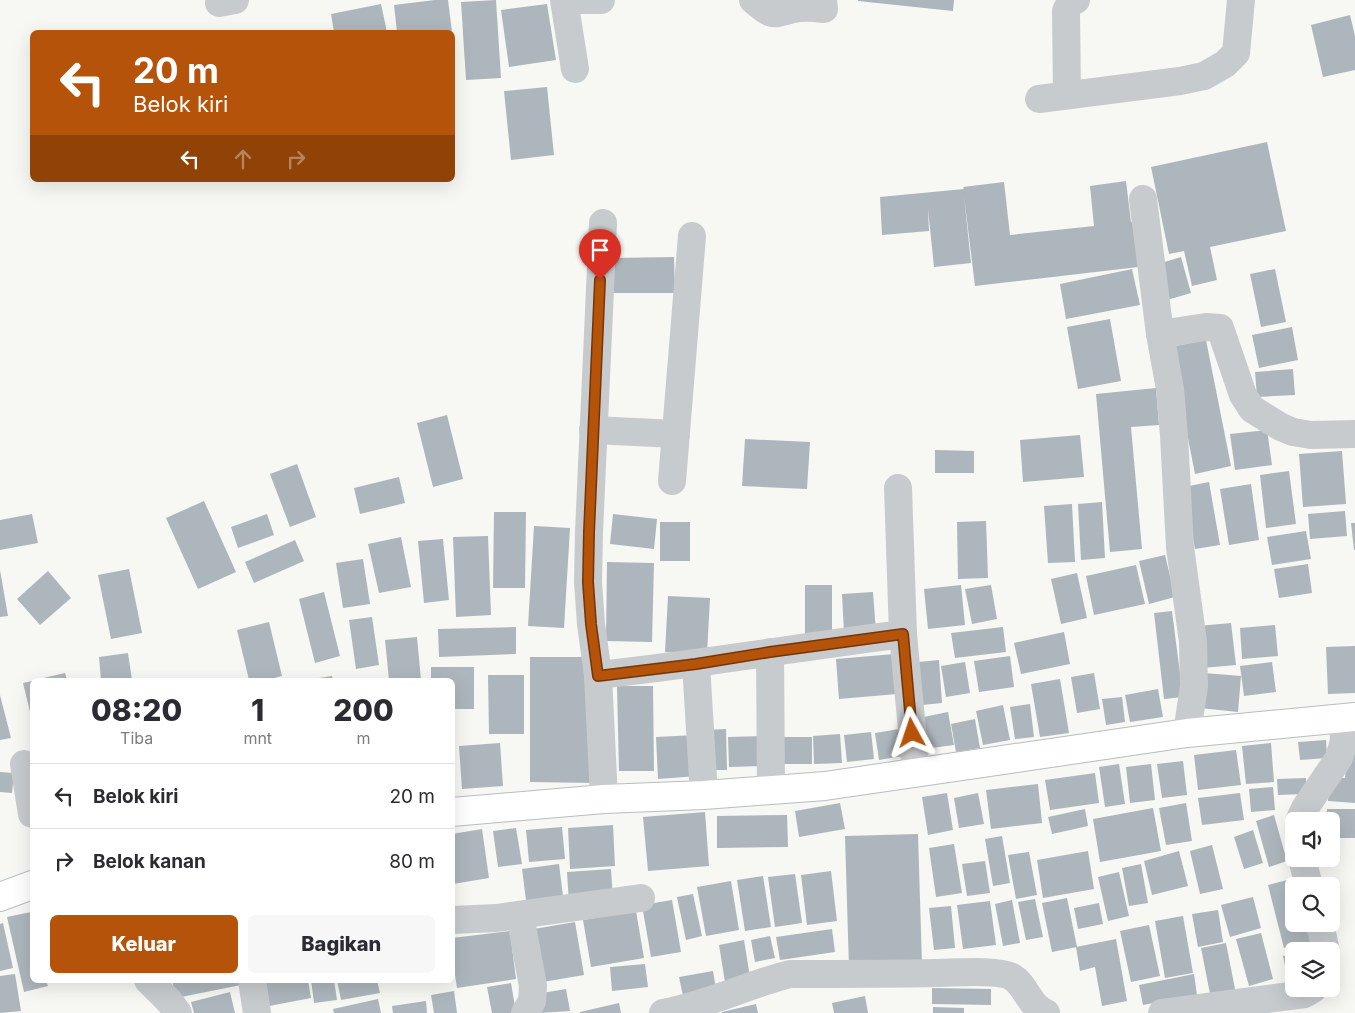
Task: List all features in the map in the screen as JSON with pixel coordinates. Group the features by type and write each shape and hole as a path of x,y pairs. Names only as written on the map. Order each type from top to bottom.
{"street":[{"path":"564,0 575,69"},
{"path":"581,0 601,0"},
{"path":"753,0 766,11 777,14 801,8 824,9 823,0"},
{"path":"1067,95 1066,11 1070,3 1076,0"},
{"path":"1039,99 1180,81 1204,76 1225,64 1236,53 1241,0"},
{"path":"1143,199 1160,334 1170,389 1180,547 1193,642 1194,686 1187,732"},
{"path":"603,223 588,582 598,676 604,799"},
{"path":"672,481 692,236"},
{"path":"1160,334 1206,327 1220,328 1242,395 1252,409 1281,427 1294,432 1310,435 1355,434"},
{"path":"593,430 676,434"},
{"path":"898,488 903,634 916,772"},
{"path":"598,676 903,634"},
{"path":"770,652 771,790"},
{"path":"696,664 704,795"},
{"path":"455,812 604,799 704,795 825,786 1187,732 1349,718 1339,758 1303,812"},
{"path":"24,764 30,802"},
{"path":"0,897 30,886"},
{"path":"455,920 520,914 641,898"},
{"path":"520,914 533,986 532,1001 525,1013"},
{"path":"664,1013 699,1004 766,980 790,974 1000,973 1012,978 1022,987 1037,1008 1046,1013"},
{"path":"151,983 170,1000 178,1013"},
{"path":"252,983 257,1013"},
{"path":"1162,1013 1307,999"}],"building":[{"path":"448,0 452,30 397,30 394,5"},
{"path":"496,0 501,78 466,80 461,2"},
{"path":"858,0 954,0 953,11"},
{"path":"381,4 387,30 334,30 331,14"},
{"path":"547,4 556,60 509,67 501,10"},
{"path":"1350,15 1355,36 1355,70 1323,77 1311,25"},
{"path":"547,87 554,155 511,160 504,91"},
{"path":"1267,142 1286,231 1210,247 1217,280 1192,286 1184,251 1169,254 1151,167"},
{"path":"1126,181 1131,222 1142,220 1147,266 975,286 964,196 971,263 934,267 928,209 929,231 882,235 880,197 964,189 963,187 1004,182 1010,235 1094,226 1090,186"},
{"path":"674,257 675,293 612,293 611,258"},
{"path":"1181,257 1191,293 1167,300 1158,264"},
{"path":"1132,269 1140,305 1066,319 1060,284"},
{"path":"1275,269 1286,322 1261,327 1250,274"},
{"path":"1110,319 1121,381 1078,389 1067,327"},
{"path":"1292,327 1298,360 1259,368 1252,335"},
{"path":"1206,340 1231,466 1195,474 1170,347"},
{"path":"1293,369 1295,395 1257,397 1255,372"},
{"path":"1156,388 1159,425 1131,427 1142,549 1110,552 1096,394"},
{"path":"447,415 463,479 433,487 417,423"},
{"path":"1267,430 1272,465 1235,470 1230,434"},
{"path":"1080,435 1084,477 1023,482 1020,440"},
{"path":"745,439 810,442 807,489 742,486"},
{"path":"935,450 974,451 974,473 935,473"},
{"path":"1342,451 1346,504 1303,507 1299,454"},
{"path":"297,464 316,517 290,527 270,474"},
{"path":"1289,471 1296,524 1266,528 1260,475"},
{"path":"399,477 405,503 360,514 354,488"},
{"path":"1209,482 1220,545 1195,549 1184,487"},
{"path":"1251,484 1259,540 1229,545 1220,489"},
{"path":"204,501 236,572 198,589 166,518"},
{"path":"1102,502 1105,558 1081,560 1078,504"},
{"path":"1072,504 1075,562 1048,563 1044,506"},
{"path":"1345,511 1347,536 1310,539 1308,514"},
{"path":"494,512 526,512 525,588 493,588"},
{"path":"32,514 38,543 0,550 0,520"},
{"path":"267,514 274,535 238,548 231,527"},
{"path":"613,514 657,519 654,549 610,544"},
{"path":"986,521 988,578 958,579 957,522"},
{"path":"660,522 690,522 690,561 660,561"},
{"path":"1351,523 1355,523 1355,550 1354,550"},
{"path":"534,526 570,528 564,628 528,626"},
{"path":"1306,531 1311,559 1272,565 1267,537"},
{"path":"488,536 491,615 456,617 453,537"},
{"path":"401,537 411,587 379,593 368,544"},
{"path":"443,539 449,600 424,603 418,541"},
{"path":"295,540 304,561 254,583 245,562"},
{"path":"1165,555 1175,597 1149,604 1139,561"},
{"path":"363,559 370,604 343,608 336,563"},
{"path":"607,562 654,563 652,642 606,641"},
{"path":"1308,564 1312,593 1279,598 1274,569"},
{"path":"1136,565 1145,604 1094,615 1086,576"},
{"path":"129,569 142,633 111,639 98,575"},
{"path":"0,570 8,616 0,617"},
{"path":"48,571 71,598 40,625 17,599"},
{"path":"1077,573 1087,618 1061,624 1051,579"},
{"path":"805,585 832,585 832,636 805,636"},
{"path":"961,585 965,625 928,629 924,589"},
{"path":"991,585 997,619 972,624 965,589"},
{"path":"324,592 340,656 315,663 299,599"},
{"path":"873,592 876,632 844,633 842,594"},
{"path":"668,596 710,598 707,654 665,652"},
{"path":"1172,611 1183,697 1164,699 1154,613"},
{"path":"372,617 379,665 356,669 349,620"},
{"path":"269,622 282,676 274,678 249,678 237,630"},
{"path":"1231,623 1236,665 1202,668 1198,626"},
{"path":"1275,625 1278,656 1242,659 1240,628"},
{"path":"516,627 516,654 439,657 438,629"},
{"path":"1003,627 1006,652 955,658 951,633"},
{"path":"1064,632 1070,664 1021,674 1014,643"},
{"path":"417,637 421,678 389,678 385,640"},
{"path":"1355,646 1355,693 1328,694 1326,647"},
{"path":"128,653 132,678 101,678 99,657"},
{"path":"894,654 897,694 839,699 836,659"},
{"path":"1010,656 1014,687 979,692 974,661"},
{"path":"530,657 594,657 594,783 530,782"},
{"path":"939,660 942,703 912,706 908,663"},
{"path":"965,662 970,693 946,697 941,666"},
{"path":"1272,662 1276,692 1244,696 1240,666"},
{"path":"431,667 474,667 474,709 455,709 455,678 431,678"},
{"path":"65,673 66,678 43,678"},
{"path":"1094,673 1100,709 1077,713 1071,677"},
{"path":"1204,673 1241,676 1238,712 1200,708"},
{"path":"488,675 524,675 524,734 489,734"},
{"path":"1060,679 1069,733 1040,737 1031,684"},
{"path":"30,681 30,712 23,683"},
{"path":"617,686 653,686 654,771 619,771"},
{"path":"1158,689 1163,717 1130,722 1125,695"},
{"path":"0,695 11,738 0,740"},
{"path":"1122,697 1125,722 1106,725 1102,699"},
{"path":"1030,704 1034,737 1015,739 1010,707"},
{"path":"1003,705 1010,740 983,745 976,711"},
{"path":"948,712 954,745 924,749 919,718"},
{"path":"975,719 980,748 956,752 951,724"},
{"path":"905,728 909,755 879,760 875,733"},
{"path":"726,729 727,770 705,770 704,730"},
{"path":"871,732 874,759 847,762 844,735"},
{"path":"840,734 842,763 814,764 813,736"},
{"path":"696,735 698,776 658,779 656,737"},
{"path":"764,736 765,766 729,767 728,737"},
{"path":"773,737 812,737 812,764 773,764"},
{"path":"1348,738 1355,739 1355,803 1328,801 1329,777 1345,778"},
{"path":"1326,740 1327,758 1300,760 1298,742"},
{"path":"500,743 503,786 462,789 459,746"},
{"path":"1271,743 1274,782 1246,784 1242,746"},
{"path":"1236,750 1241,785 1198,790 1194,755"},
{"path":"1183,761 1187,795 1162,798 1157,764"},
{"path":"1119,764 1125,804 1105,807 1099,767"},
{"path":"1151,764 1155,800 1130,803 1126,767"},
{"path":"0,772 14,773 12,793 0,792"},
{"path":"1095,773 1099,803 1050,810 1045,780"},
{"path":"1306,778 1306,794 1278,795 1277,779"},
{"path":"1038,784 1042,823 991,829 986,790"},
{"path":"1273,787 1275,810 1251,812 1249,789"},
{"path":"947,793 953,830 928,835 922,797"},
{"path":"978,793 984,824 959,828 954,798"},
{"path":"1240,793 1244,820 1202,825 1198,798"},
{"path":"840,803 845,829 799,837 795,811"},
{"path":"1186,803 1192,841 1166,845 1159,808"},
{"path":"1153,808 1161,851 1100,862 1093,819"},
{"path":"1085,809 1088,826 1052,834 1048,817"},
{"path":"1327,809 1355,809 1355,838 1340,838 1340,812 1327,812"},
{"path":"705,812 709,866 648,871 643,817"},
{"path":"787,815 788,847 717,848 717,816"},
{"path":"1274,815 1285,854 1285,862 1269,867 1256,821"},
{"path":"613,825 615,866 570,869 568,828"},
{"path":"562,827 565,859 529,862 526,830"},
{"path":"516,828 522,864 498,867 493,831"},
{"path":"482,829 489,878 455,884 455,834"},
{"path":"1253,830 1263,863 1244,869 1234,837"},
{"path":"918,834 922,965 849,968 845,836"},
{"path":"1002,836 1010,883 993,886 985,839"},
{"path":"954,844 962,893 936,897 929,848"},
{"path":"1212,845 1223,889 1200,894 1190,851"},
{"path":"1088,851 1094,889 1043,898 1037,860"},
{"path":"1179,851 1188,886 1152,895 1144,861"},
{"path":"1029,852 1037,895 1016,899 1008,855"},
{"path":"985,861 990,893 967,896 962,864"},
{"path":"559,864 564,904 527,908 522,869"},
{"path":"1141,864 1148,903 1129,906 1122,868"},
{"path":"611,869 613,900 569,903 567,872"},
{"path":"831,871 837,921 807,925 801,875"},
{"path":"1119,872 1129,916 1108,921 1098,877"},
{"path":"795,874 802,923 775,927 768,877"},
{"path":"763,876 771,927 745,931 737,880"},
{"path":"731,881 739,930 706,936 697,887"},
{"path":"1285,881 1285,932 1312,932 1314,941 1285,942 1284,948 1268,885"},
{"path":"693,894 702,936 686,940 677,897"},
{"path":"1253,897 1261,928 1230,937 1221,905"},
{"path":"1067,898 1077,947 1052,952 1042,903"},
{"path":"1035,899 1043,937 1026,940 1018,902"},
{"path":"672,900 681,952 651,957 642,905"},
{"path":"1012,900 1020,943 1003,946 995,904"},
{"path":"990,901 996,945 963,949 957,905"},
{"path":"1099,903 1103,924 1078,929 1074,908"},
{"path":"951,906 955,948 934,950 929,908"},
{"path":"1218,910 1223,942 1198,947 1192,914"},
{"path":"636,911 644,958 591,967 583,920"},
{"path":"30,912 30,983 47,983 48,986 24,992 7,917"},
{"path":"1183,916 1193,973 1165,978 1155,921"},
{"path":"575,922 584,975 537,983 528,930"},
{"path":"3,923 13,968 0,971 0,924"},
{"path":"1149,925 1160,976 1131,982 1120,931"},
{"path":"832,929 835,952 780,960 776,937"},
{"path":"510,931 516,979 457,988 455,938"},
{"path":"1261,933 1273,979 1249,986 1236,939"},
{"path":"770,936 775,958 755,962 751,940"},
{"path":"1116,939 1127,1001 1102,1006 1095,967 1080,971 1076,947"},
{"path":"744,940 750,977 725,982 719,945"},
{"path":"1226,943 1236,994 1211,999 1201,948"},
{"path":"645,964 648,987 612,991 610,967"},
{"path":"713,971 716,989 683,996 679,977"},
{"path":"15,974 21,1011 0,1013 0,976"},
{"path":"1194,974 1197,995 1143,1005 1139,985"},
{"path":"173,983 241,983 241,985 176,998"},
{"path":"259,983 308,983 311,998 264,1007"},
{"path":"311,983 334,983 337,1000 314,1003"},
{"path":"338,983 378,983 380,993 341,1000"},
{"path":"511,983 516,1013 492,1013 487,987"},
{"path":"932,988 991,989 991,1005 932,1004"},
{"path":"566,989 570,1011 539,1013 536,994"},
{"path":"454,991 457,1013 434,1013 431,995"},
{"path":"230,992 235,1013 194,1013 191,1002"},
{"path":"865,996 868,1013 834,1013 832,1003"},
{"path":"378,999 381,1013 334,1013 333,1009"},
{"path":"426,1001 427,1013 393,1013 392,1006"},
{"path":"619,1003 621,1013 580,1013 580,1012"},
{"path":"756,1004 758,1013 722,1013 722,1012"},
{"path":"933,1007 964,1008 964,1013 933,1013"}],"route":[{"path":"600,280 588,582 598,676 903,634 912,733"}]}
